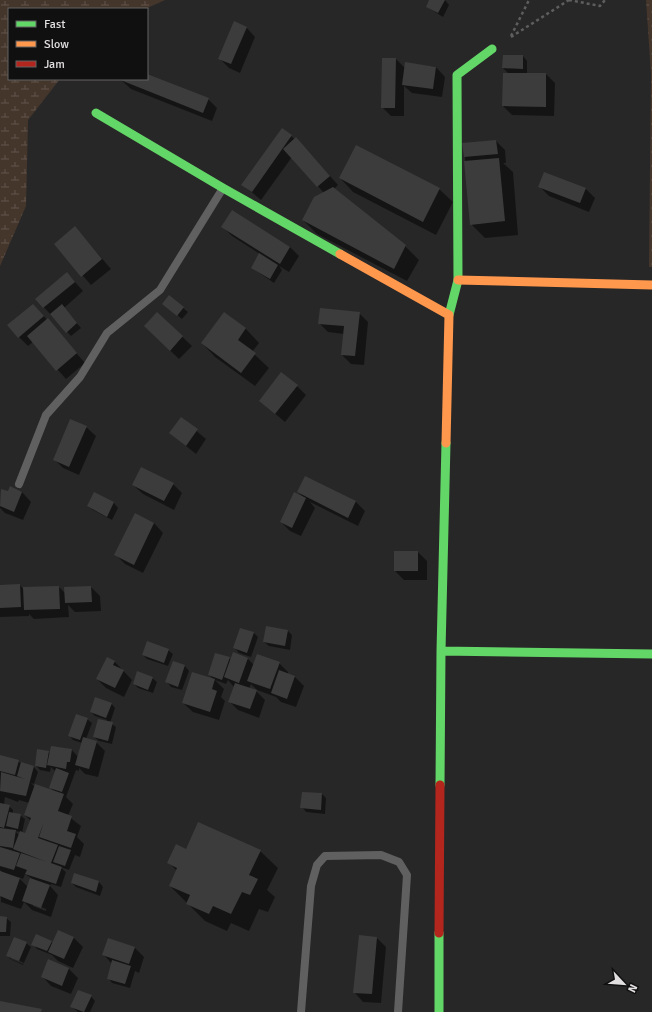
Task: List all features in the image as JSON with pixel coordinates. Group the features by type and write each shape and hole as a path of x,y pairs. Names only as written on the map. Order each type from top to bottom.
{"street":[{"path":"439,1012 442,651 448,315 458,280 457,75 492,49"},
{"path":"96,113 223,188 448,315"},
{"path":"458,280 652,285"},
{"path":"442,651 652,654"}],"lane":[{"path":"19,484 46,415 80,378 107,333 160,290 223,188"},
{"path":"301,1012 311,886 317,865 325,856 381,855 399,862 407,875 398,1012"}],"path":[{"path":"511,37 529,0"},
{"path":"492,49 569,0 600,6 605,0"}],"green space":[{"path":"0,0 165,0 147,8 8,8 8,80 59,80 28,120 26,206 0,266"},
{"path":"646,0 652,0 652,267 649,267 651,74"}],"building":[{"path":"429,0 445,0 438,13 426,7"},
{"path":"234,21 247,27 231,64 218,59"},
{"path":"503,55 523,55 523,69 502,68"},
{"path":"382,58 396,58 395,108 381,108"},
{"path":"405,62 436,67 433,89 402,85"},
{"path":"503,73 546,73 546,107 502,106"},
{"path":"148,74 209,98 203,113 120,80 148,80"},
{"path":"282,128 292,135 252,192 241,185"},
{"path":"296,137 330,176 317,187 283,149"},
{"path":"496,140 498,154 464,157 462,143"},
{"path":"356,145 440,188 423,222 339,178"},
{"path":"499,158 505,221 470,225 464,161"},
{"path":"544,172 586,188 580,203 538,187"},
{"path":"333,187 406,245 394,269 302,220 314,197"},
{"path":"232,210 290,247 280,264 221,227"},
{"path":"75,226 102,259 81,277 54,244"},
{"path":"259,253 278,265 270,279 251,268"},
{"path":"67,272 75,282 43,308 35,299"},
{"path":"169,295 184,307 177,316 162,304"},
{"path":"33,304 44,316 18,338 7,325"},
{"path":"62,304 77,323 66,333 50,314"},
{"path":"320,308 360,312 355,356 341,355 344,326 318,324"},
{"path":"157,312 183,336 170,351 144,326"},
{"path":"224,312 246,328 238,340 256,353 241,373 201,343"},
{"path":"48,318 77,353 56,371 27,336"},
{"path":"281,372 298,385 275,414 259,401"},
{"path":"181,417 198,429 186,446 169,433"},
{"path":"70,419 87,426 69,467 53,460"},
{"path":"141,467 174,483 164,501 132,485"},
{"path":"305,476 356,501 348,518 297,492"},
{"path":"10,486 22,492 14,512 0,506 1,489 8,491"},
{"path":"94,492 114,502 107,517 87,506"},
{"path":"294,492 306,498 292,528 280,522"},
{"path":"135,513 154,523 134,565 114,555"},
{"path":"394,551 418,551 418,571 394,571"},
{"path":"20,584 21,607 0,608 0,585"},
{"path":"59,586 60,609 24,610 23,587"},
{"path":"91,586 92,602 65,603 64,587"},
{"path":"266,626 288,630 285,646 263,642"},
{"path":"240,628 254,632 247,653 233,648"},
{"path":"147,641 169,649 164,663 142,655"},
{"path":"233,652 248,658 239,683 224,677"},
{"path":"215,653 230,657 222,680 208,675"},
{"path":"257,654 280,662 270,689 247,681"},
{"path":"107,657 115,661 113,665 124,670 115,688 96,679"},
{"path":"173,661 185,665 178,687 165,682"},
{"path":"279,670 295,676 287,699 271,693"},
{"path":"137,671 153,677 148,690 133,684"},
{"path":"192,672 215,679 212,689 217,691 210,712 182,703"},
{"path":"235,683 257,690 250,709 228,702"},
{"path":"95,697 112,703 106,718 90,712"},
{"path":"76,714 88,718 80,740 68,736"},
{"path":"98,719 113,722 108,741 93,737"},
{"path":"83,737 97,741 89,769 75,765"},
{"path":"51,746 72,749 70,762 67,762 66,769 47,765"},
{"path":"37,749 49,751 46,768 35,766"},
{"path":"0,755 19,760 15,775 0,771"},
{"path":"21,762 34,766 26,796 0,791 1,772 25,779 17,776"},
{"path":"56,768 69,773 62,792 49,788"},
{"path":"35,784 64,794 58,811 72,816 67,831 76,834 71,848 39,837 44,822 38,838 58,845 51,863 62,867 56,884 25,874 27,870 16,866 21,853 47,862 13,849 20,831 25,833 31,818 24,815"},
{"path":"302,792 322,793 321,810 300,808"},
{"path":"0,803 10,805 4,828 0,827"},
{"path":"9,812 21,814 18,829 6,826"},
{"path":"198,822 261,850 249,875 258,879 250,895 242,892 231,914 213,906 209,914 186,904 190,895 169,886 177,868 167,863 176,844 186,849"},
{"path":"0,828 16,830 13,848 0,846"},
{"path":"59,846 71,850 65,866 53,862"},
{"path":"0,847 20,853 14,870 0,866"},
{"path":"0,871 20,878 12,901 0,896"},
{"path":"74,873 99,881 96,892 71,883"},
{"path":"30,878 50,885 41,908 22,901"},
{"path":"0,916 7,917 6,932 0,932"},
{"path":"58,930 74,937 64,959 48,952"},
{"path":"36,934 52,941 47,951 31,945"},
{"path":"359,935 377,937 372,994 353,993"},
{"path":"14,937 27,942 19,961 6,956"},
{"path":"108,938 135,947 129,964 102,955"},
{"path":"48,959 69,968 62,986 41,977"},
{"path":"112,960 131,966 125,984 107,979"},
{"path":"78,990 92,995 84,1012 70,1007"},
{"path":"0,1001 42,1009 41,1012 0,1012"}],"traffic: fast":[{"path":"449,315 458,280 457,75 492,49"},
{"path":"96,113 223,188 340,254"},
{"path":"440,785 441,651 446,443"},
{"path":"441,651 652,654"},
{"path":"439,933 439,1012"}],"traffic: slow":[{"path":"340,254 449,315 446,443"},
{"path":"458,280 652,285"}],"traffic: jam":[{"path":"439,933 440,785"}]}
